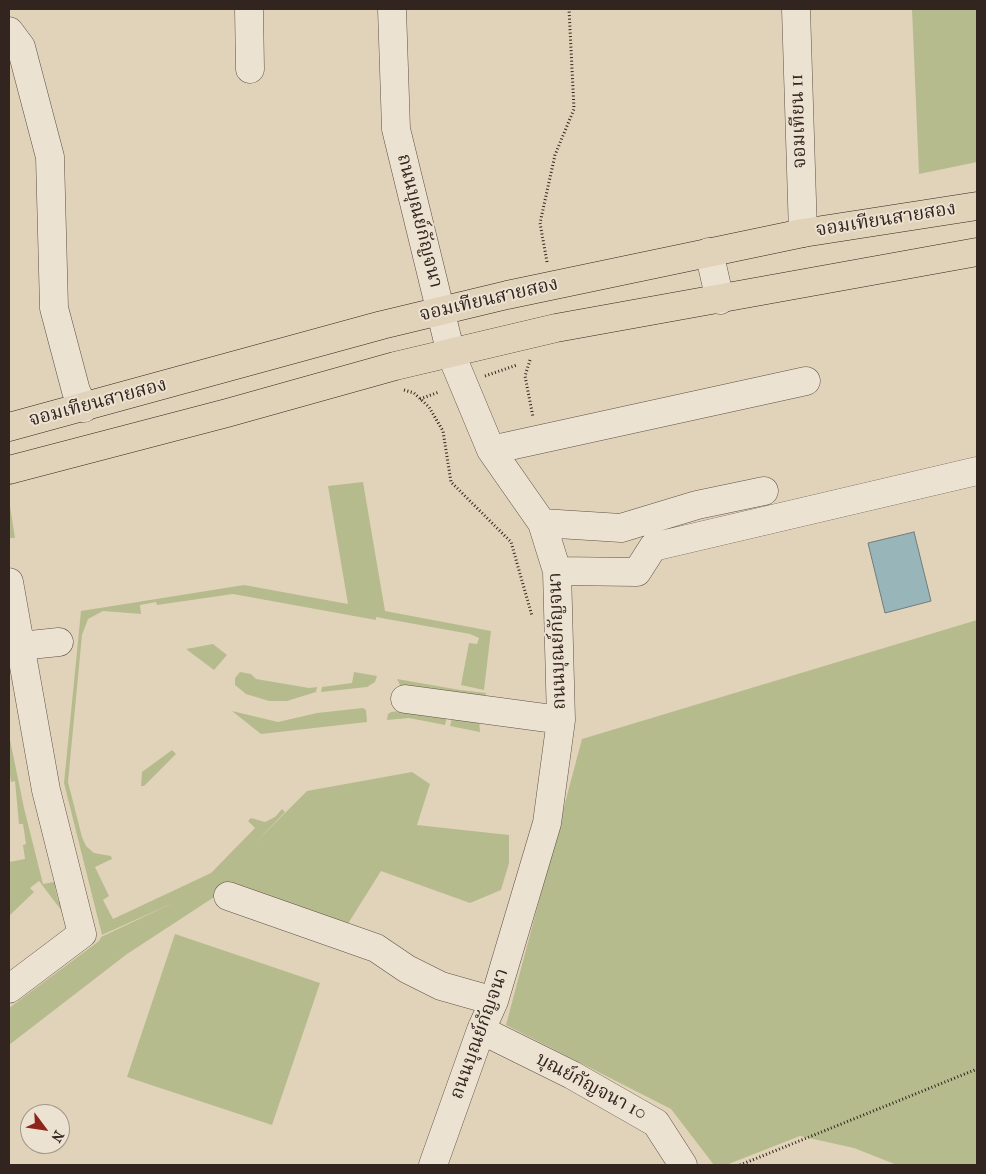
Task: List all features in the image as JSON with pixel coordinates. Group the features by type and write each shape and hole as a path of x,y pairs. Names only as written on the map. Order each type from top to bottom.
{"main road":[{"name":"จอมเทียนสายสอง","path":"9,427 382,325 441,311 803,233 977,206"},
{"path":"9,470 227,413 396,366 556,328 720,300 977,252"}],"street":[{"path":"249,9 250,70"},
{"name":"ถนนบุณย์กัญจนา","path":"392,9 396,129 451,354 491,450 542,523 557,570 561,720 547,823 494,1001 481,1030 433,1165"},
{"name":"จอมเทียน 11","path":"796,9 803,233"},
{"path":"9,31 21,47 50,157 54,308 76,391 84,408"},
{"path":"709,252 720,300"},
{"path":"491,450 806,381"},
{"path":"557,570 637,572 652,547 977,471"},
{"path":"542,523 621,528 697,505 764,491"},
{"path":"9,582 46,790 82,934 9,989"},
{"path":"20,646 59,642"},
{"path":"405,699 561,720"},
{"path":"228,896 376,948 407,969 441,986 494,1001"},
{"name":"บุณย์กัญจนา 10","path":"481,1030 572,1075 656,1123 683,1165"}],"path":[{"path":"552,286 540,223 555,155 574,109 569,9"},
{"path":"399,388 414,393 429,407 443,431 451,482 511,542 534,623"},
{"path":"740,1165 977,1068"}],"green space":[{"path":"912,9 977,9 977,162 919,174"},
{"path":"363,482 385,611 491,631 484,690 461,685 469,643 477,644 479,638 470,634 376,617 376,620 233,594 157,605 156,602 140,605 141,614 103,611 88,619 82,635 68,782 86,846 94,853 111,856 112,859 95,867 109,896 103,900 113,919 211,873 255,828 248,821 251,818 265,822 275,817 282,809 285,812 255,843 307,791 412,772 430,784 417,825 509,835 509,863 501,890 470,903 381,871 344,930 225,890 127,954 9,1045 9,1008 99,941 101,937 175,902 102,935 64,783 81,611 244,585 348,604 328,486"},
{"path":"10,506 15,538 9,538"},
{"path":"977,620 977,1165 897,1165 854,1148 800,1136 726,1165 714,1165 671,1109 506,1025 582,739"},
{"path":"213,644 227,655 214,670 186,649"},
{"path":"240,672 251,674 256,679 309,688 317,687 316,692 287,701 269,701 246,694 235,685 235,678"},
{"path":"354,672 377,676 375,682 367,687 321,692 322,687 352,683"},
{"path":"397,679 486,693 485,696 471,696 428,688 409,689 401,687"},
{"path":"363,708 366,710 367,722 261,734 232,711 278,722 317,713"},
{"path":"423,708 447,717 445,725 409,718 387,720 388,714 391,712"},
{"path":"452,718 479,720 480,732 450,726"},
{"path":"9,735 24,808 43,884 59,881 59,878 62,881 63,885 55,887 58,901 66,900 75,928 73,934 9,982 9,972 14,968 17,971 45,945 47,948 74,927 39,881 30,888 34,892 9,916 9,862 25,859 23,845 26,844 23,824 19,824 15,781 11,782"},
{"path":"172,750 176,754 144,786 141,786 142,772"},
{"path":"175,934 320,983 272,1125 127,1077"}],"water":[{"path":"914,532 931,601 885,613 868,543"}]}
